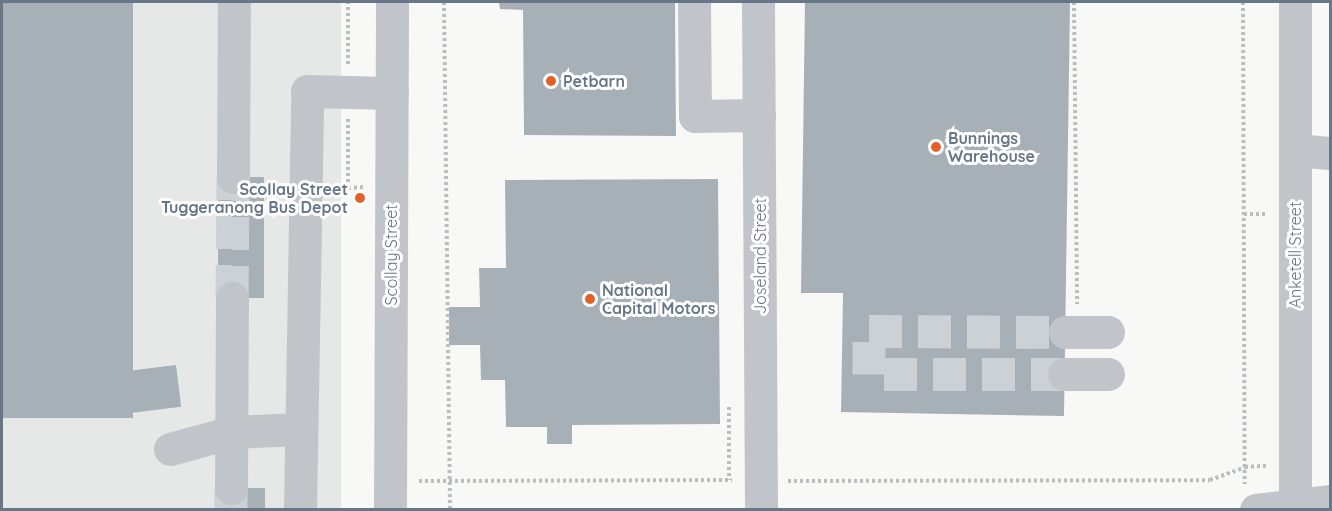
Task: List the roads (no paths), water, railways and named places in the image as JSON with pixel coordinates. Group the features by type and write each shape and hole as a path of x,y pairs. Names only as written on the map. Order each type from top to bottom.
{"street":[{"path":"233,177 234,2"},
{"name":"Scollay Street","path":"390,495 392,2"},
{"path":"694,2 695,116 759,115"},
{"name":"Joseland Street","path":"758,2 761,495"},
{"name":"Anketell Street","path":"1294,507 1295,2"},
{"path":"300,510 307,91 392,93"},
{"path":"1295,150 1330,153"},
{"path":"231,488 232,298"},
{"path":"1064,374 1108,374"},
{"path":"170,449 231,432 301,429"},
{"path":"1256,510 1330,501"}],"tunnel":[{"path":"232,298 233,177"},
{"path":"1064,374 869,374 869,331 1065,332"},
{"path":"231,488 231,510"}],"place":[{"name":"Petbarn","path":"551,81"},
{"name":"Bunnings Warehouse","path":"936,147"},
{"name":"Scollay Street Tuggeranong Bus Depot","path":"360,198"},
{"name":"National Capital Motors","path":"590,299"}]}
